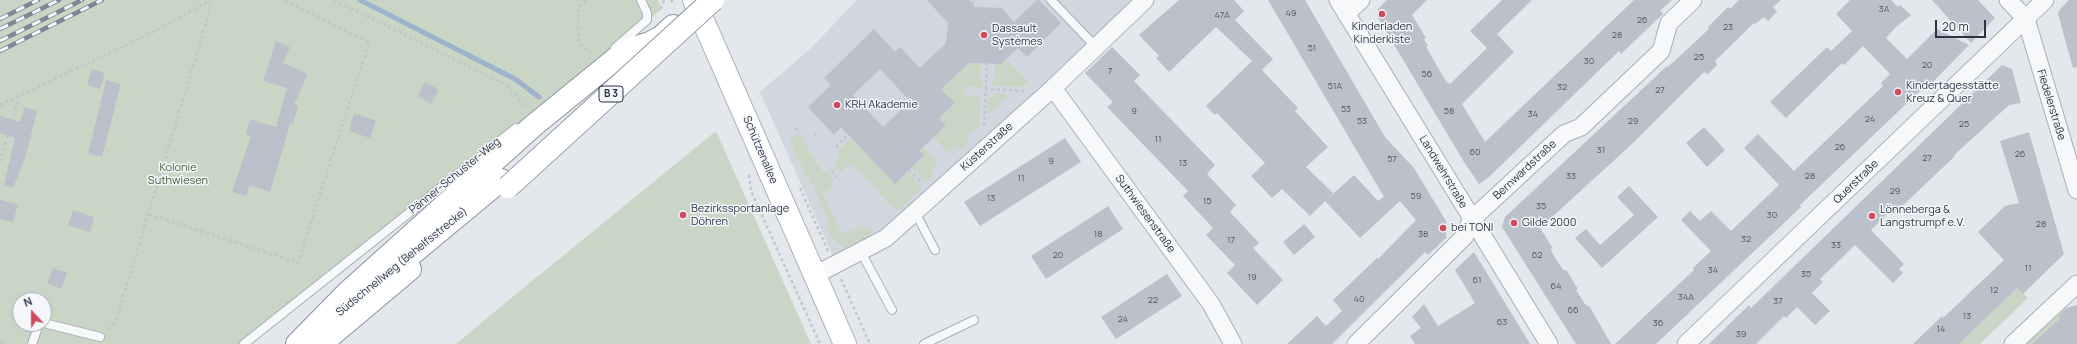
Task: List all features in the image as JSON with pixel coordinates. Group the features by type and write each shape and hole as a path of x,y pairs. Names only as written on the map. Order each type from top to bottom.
{"main road":[{"name":"B 3","path":"505,183 701,1"},
{"name":"Schützenallee","path":"701,1 845,344"},
{"path":"297,344 347,293 533,126 619,56 661,37 701,1"},
{"name":"Südschnellweg (Behelfsstrecke)","path":"301,344 425,244 505,183"},
{"name":"Südschnellweg (Behelfsstrecke)","path":"321,344 505,183"}],"street":[{"name":"Küsterstraße","path":"815,275 886,238 1053,88 1145,0"},
{"path":"1342,7 1360,0"},
{"name":"Bernwardstraße","path":"1356,344 1465,236 1472,220 1564,134 1581,127 1661,51 1669,23 1693,0"},
{"path":"2008,0 2026,19"},
{"name":"Querstraße","path":"1686,344 2046,0"},
{"name":"Landwehrstraße","path":"1342,7 1549,344"},
{"name":"Fiedelerstraße","path":"2026,19 2077,190"},
{"name":"Suthwiesenstraße","path":"1053,88 1211,304 1233,344"},
{"path":"2013,344 2077,284"}],"lane":[{"path":"600,60 647,20 647,13 642,0"},
{"path":"1051,0 1096,47"},
{"name":"Pänner-Schuster-Weg","path":"244,344 533,114"},
{"path":"915,212 935,250"},
{"path":"860,252 892,310"},
{"path":"924,344 974,320"},
{"path":"52,325 100,338"},
{"path":"32,344 36,332"}],"path":[{"path":"148,214 298,263 369,42 285,0"},
{"path":"334,0 506,84 533,114"},
{"path":"586,0 578,8 579,43 600,60"},
{"path":"972,4 975,0"},
{"path":"100,338 116,321 208,14 210,1"},
{"path":"0,105 153,32 210,1"},
{"path":"984,128 987,63"},
{"path":"986,89 1024,91"},
{"path":"0,162 19,97"},
{"path":"795,130 800,127"},
{"path":"814,133 818,137"},
{"path":"836,147 848,134"},
{"path":"908,170 919,181"},
{"path":"832,171 837,177"},
{"path":"794,284 820,344"},
{"path":"0,342 6,344"}],"shaded area":[{"path":"857,0 1145,0 958,173 837,265 760,92 812,47"}],"green space":[{"name":"Kolonie Suthwiesen","path":"0,0 658,0 662,8 613,53 250,344 0,344"},
{"path":"1006,59 1028,81 1022,87 992,85 992,80 995,77 995,63"},
{"path":"969,63 981,63 980,77 983,80 983,86 980,89 971,85 963,93 969,99 973,94 980,95 980,125 968,135 969,142 961,149 956,147 949,153 933,137 946,125 939,118 955,103 941,89"},
{"path":"996,93 1005,94 1008,96 989,114 987,112 987,101"},
{"name":"Bezirkssportanlage Döhren","path":"716,131 811,344 456,344 510,299"},
{"path":"800,133 808,149 823,172 828,173 834,180 831,184 832,189 823,193 842,234 861,226 870,229 873,232 858,243 844,248 832,239 827,228 831,226 809,177 807,178 789,138"},
{"path":"851,137 895,184 907,171 922,187 897,211 851,164 841,173 836,167 839,150"},
{"path":"923,147 938,164 931,171 934,174 925,183 911,167 923,155 919,151"},
{"path":"2017,288 2028,298 1980,344 1959,344"},
{"path":"2059,313 2061,321 2032,344 2026,344"}],"building":[{"name":"KRH Akademie","path":"927,0 969,0 975,7 1002,8 1014,22 1037,0 1039,0 1061,23 1027,57 1018,48 1001,64 969,63 941,89 955,103 939,118 946,125 919,151 924,155 895,184 841,127 834,135 808,107 831,85 824,78 874,29 895,52 900,47 920,68 946,43 948,23","holes":["880,69 910,101 883,127 853,95"]},
{"path":"1179,0 1234,0 1244,11 1235,20 1273,59 1262,70 1298,108 1295,111 1328,147 1306,167 1333,193 1310,216 1282,189 1272,198 1251,176 1265,163 1217,113 1215,115 1206,106 1252,61 1216,27 1169,72 1156,58 1159,56 1139,35"},
{"path":"1268,0 1305,0 1385,137 1414,168 1446,221 1446,238 1428,255 1425,252 1332,344 1287,344 1317,316 1326,326 1342,311 1333,300 1377,258 1378,259 1416,220 1400,201 1360,238 1325,201 1354,175 1378,201 1384,197"},
{"path":"1387,0 1427,0 1412,15 1426,38 1424,39 1428,46 1426,47 1447,83 1448,82 1450,84 1487,48 1470,31 1502,0 1532,0 1497,34 1514,52 1462,104 1485,142 1634,0 1672,0 1660,11 1663,14 1621,54 1619,51 1489,177 1479,184 1464,162 1377,16 1378,9"},
{"path":"1739,0 1781,0 1773,7 1777,12 1768,21 1764,17 1755,24 1754,23 1715,61 1717,65 1708,74 1704,72 1632,144 1540,228 1552,247 1551,251 1563,270 1567,271 1578,289 1576,290 1585,304 1590,307 1611,344 1576,344 1502,227 1505,217 1667,66 1668,67 1709,29 1708,27 1728,7 1730,9"},
{"path":"1850,0 1891,0 1898,7 1900,5 1911,15 1896,27 1886,38 1907,59 1937,29 1969,45 1926,89 1924,87 1800,205 1801,207 1656,344 1615,344 1694,270 1693,268 1711,251 1681,220 1690,211 1700,221 1711,211 1731,231 1779,185 1744,148 1758,134 1794,171 1883,86 1881,83 1890,74 1863,46 1844,65 1842,63 1786,118 1770,102 1827,47 1831,51 1852,31 1836,14"},
{"path":"1932,0 1978,0 1995,18 1971,43"},
{"path":"2069,0 2077,0 2077,67 2073,68 2058,14 2060,9"},
{"path":"276,41 290,47 283,63 308,74 294,104 298,106 293,124 290,124 270,192 250,185 246,196 232,192 251,136 246,134 250,119 276,127 287,88 263,81"},
{"path":"1112,47 1140,75 1134,81 1215,165 1207,174 1236,205 1230,212 1259,243 1253,248 1283,280 1257,305 1227,273 1235,265 1206,235 1213,228 1183,196 1188,191 1107,107 1113,102 1085,73"},
{"path":"2002,65 2012,69 2021,103 2009,105 1953,156 1956,155 1896,212 1892,209 1871,230 1904,264 1899,269 1903,273 1893,283 1855,245 1820,279 1823,282 1812,293 1830,311 1815,325 1797,307 1786,318 1784,316 1756,344 1709,344 1749,305 1751,308"},
{"path":"92,69 105,73 100,89 87,85"},
{"path":"106,80 121,84 102,157 88,153"},
{"path":"425,82 439,90 431,104 418,96"},
{"path":"25,107 37,111 26,155 13,188 4,185 15,138 0,133 0,116 20,122"},
{"path":"354,113 376,121 370,138 349,131"},
{"path":"1704,127 1725,150 1707,167 1686,143"},
{"path":"2029,132 2064,254 2023,294 2017,288 1959,344 1913,344 1942,316 1943,318 2004,260 1978,232 2005,206 2019,203 2000,141"},
{"path":"1065,138 1081,162 980,226 964,202"},
{"path":"1629,186 1658,217 1602,268 1575,238 1586,229 1600,245 1634,215 1617,197"},
{"path":"0,200 18,204 13,222 0,219"},
{"path":"1108,206 1123,229 1046,279 1031,256"},
{"path":"73,210 94,217 90,232 68,225"},
{"path":"1304,224 1315,237 1294,255 1283,242"},
{"path":"1474,252 1530,344 1415,344 1410,336 1421,328 1412,317 1424,304 1438,326 1475,303 1455,270"},
{"path":"53,268 67,273 61,289 47,283"},
{"path":"1167,274 1182,296 1116,339 1101,317"},
{"path":"2077,305 2077,344 2032,344 2060,319 2059,315 2066,308"}],"waterway":[{"path":"360,0 515,79 539,97"}],"railway":[{"path":"0,19 38,0"},
{"path":"0,29 59,0"},
{"path":"0,41 82,0"},
{"path":"0,51 102,0"}],"place":[{"name":"Kinderladen Kinderkiste","path":"1382,14"},
{"name":"Dassault Systèmes","path":"984,35"},
{"name":"Kindertagesstätte Kreuz & Quer","path":"1898,92"},
{"name":"KRH Akademie","path":"837,105"},
{"name":"Bezirkssportanlage Döhren","path":"683,215"},
{"name":"Lönneberga & Langstrumpf e.V.","path":"1872,216"},
{"name":"Gilde 2000","path":"1514,223"},
{"name":"bei TONI","path":"1443,228"}]}
